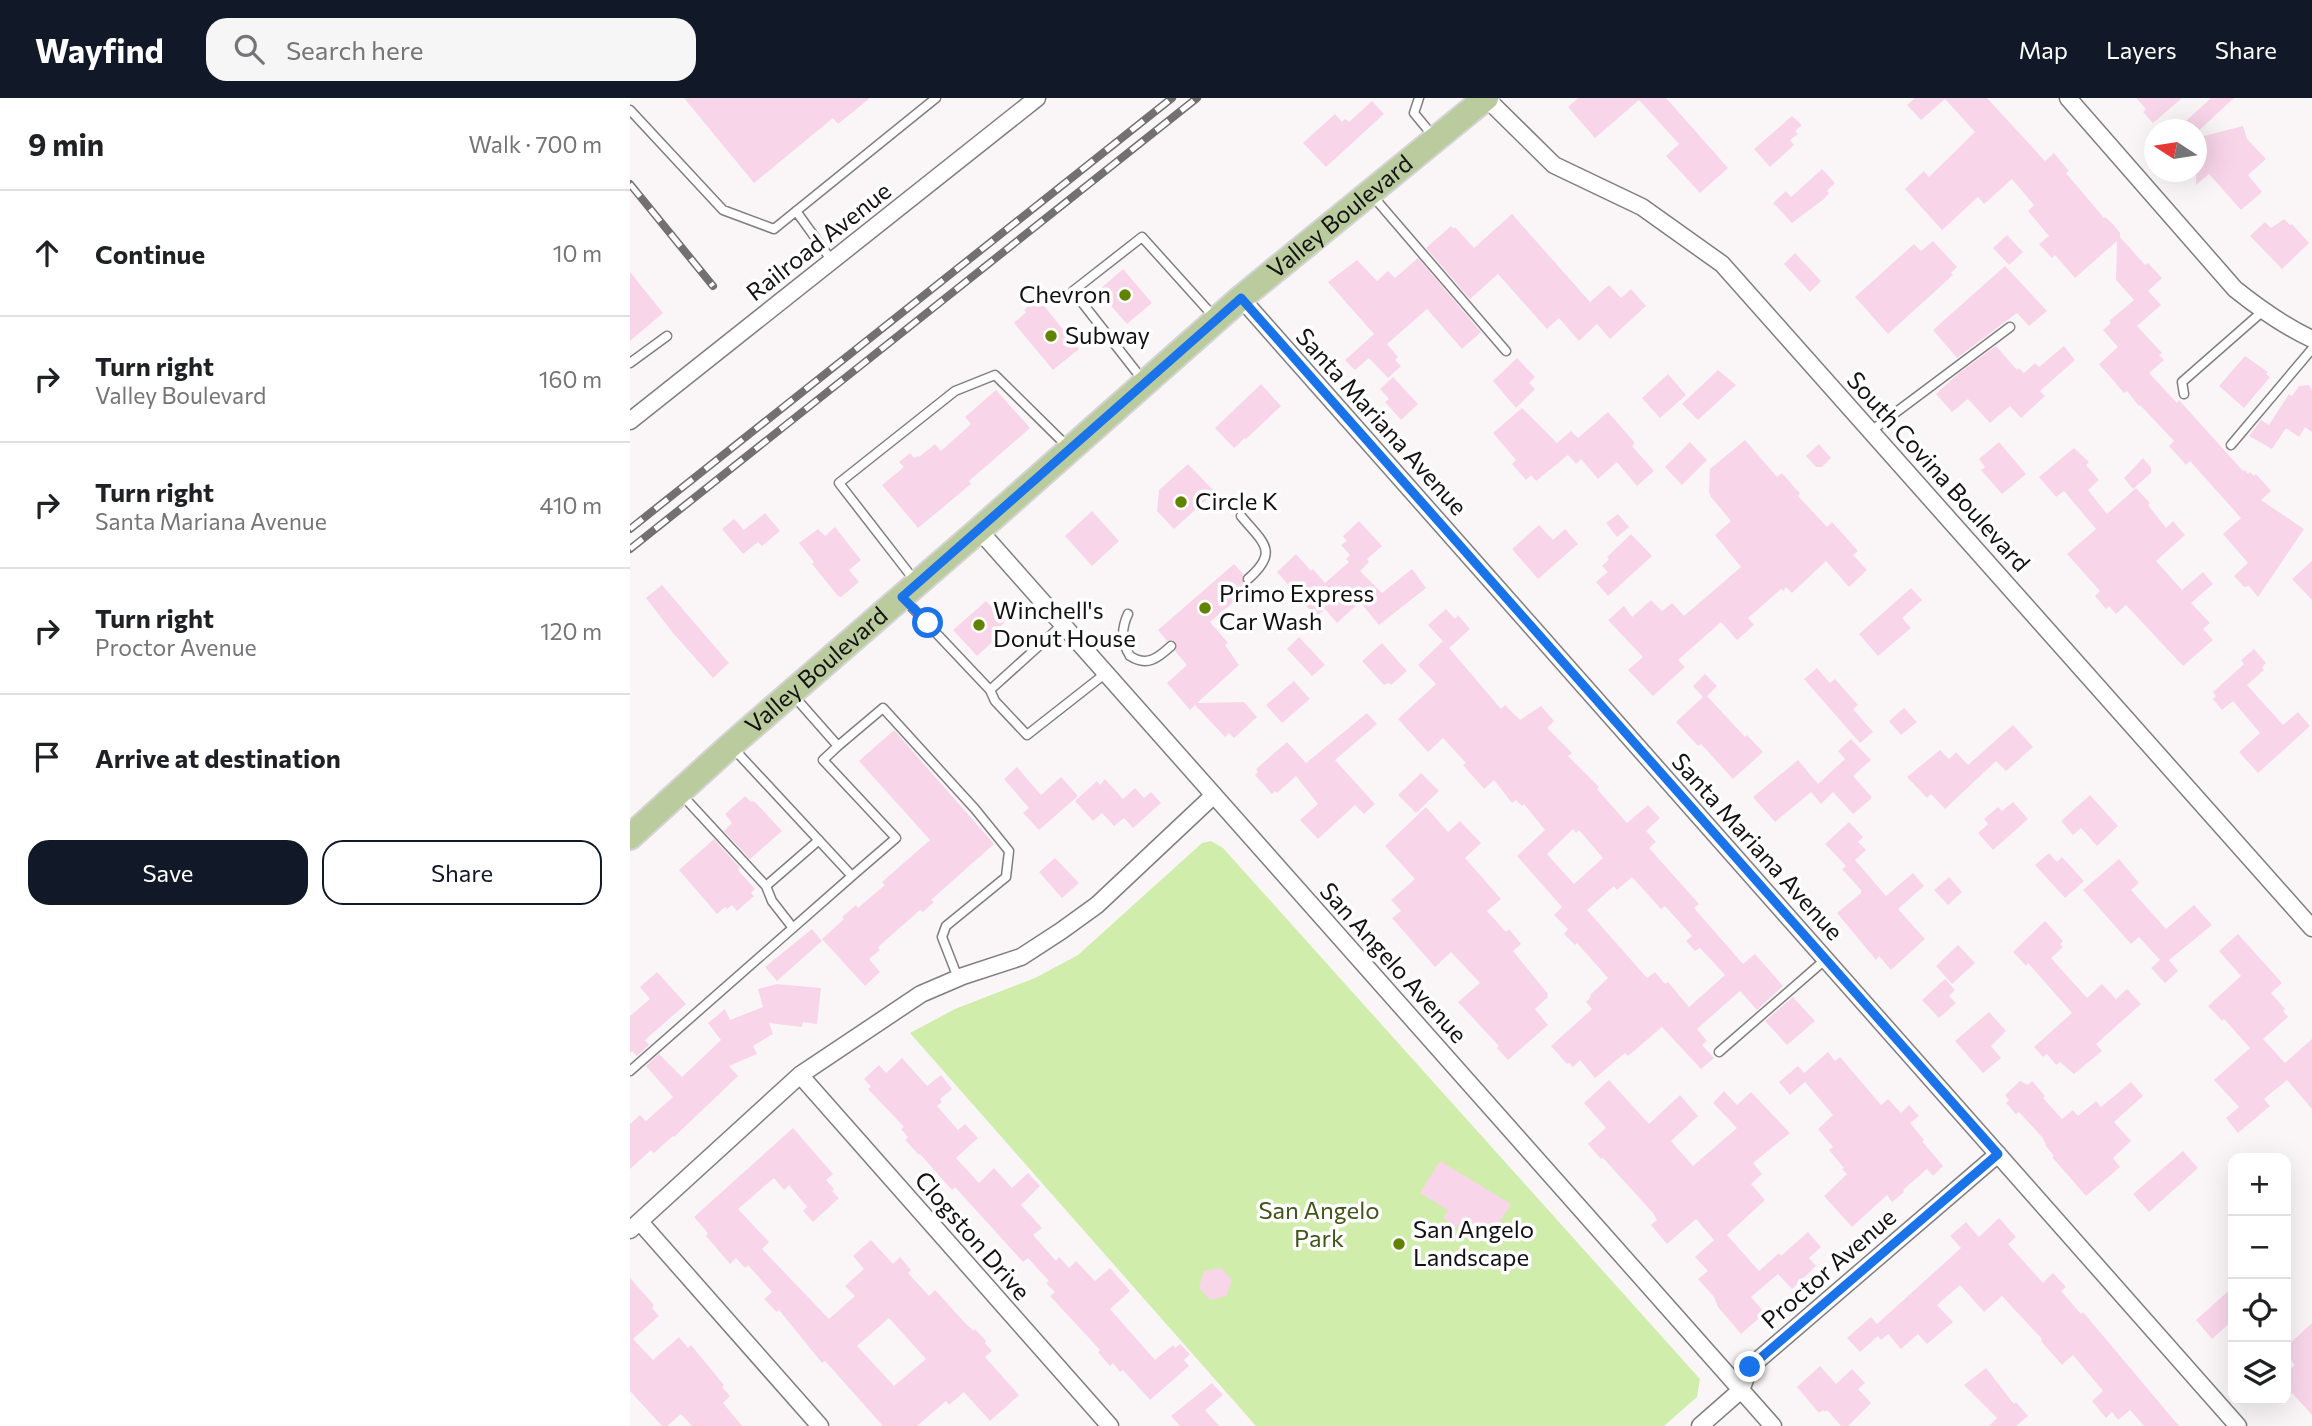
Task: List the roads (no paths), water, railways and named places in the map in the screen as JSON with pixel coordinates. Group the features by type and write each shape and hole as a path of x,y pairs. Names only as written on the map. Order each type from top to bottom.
{"main road":[{"name":"Valley Boulevard","path":"630,837 731,745 1241,298 1486,98"}],"street":[{"name":"Railroad Avenue","path":"630,421 1037,98"},
{"name":"South Covina Boulevard","path":"1486,98 1554,165 1642,207 1723,264 2312,928"},
{"path":"2068,98 2235,289 2263,311 2293,330 2312,338"},
{"name":"Santa Mariana Avenue","path":"1241,298 2238,1426"},
{"name":"San Angelo Avenue","path":"978,530 1773,1426"},
{"path":"820,1426 635,1226 800,1075 921,994 1020,957 1070,925 1097,905 1214,796"},
{"name":"Clogston Drive","path":"800,1075 1110,1426"},
{"name":"Proctor Avenue","path":"1700,1426 1741,1390 1750,1367 1998,1154"}],"lane":[{"path":"630,110 723,210 774,229 936,98"},
{"path":"1419,98 1414,113 1435,139"},
{"path":"1370,192 1506,351"},
{"path":"796,211 832,261"},
{"path":"1145,383 1073,291 1142,237 1217,320"},
{"path":"2184,394 2182,382 2263,311"},
{"path":"1871,431 2010,327"},
{"path":"630,363 667,336"},
{"path":"2231,445 2312,349"},
{"path":"1070,449 995,374 956,391 839,483 909,590 990,690 995,701 1027,735 1106,673"},
{"path":"1241,516 1265,546 1266,556 1262,566 1248,579"},
{"path":"1128,614 1123,626 1123,639 1130,656 1149,662 1171,646"},
{"path":"990,690 1062,625"},
{"path":"791,693 838,746"},
{"path":"630,1071 896,838 823,760 883,708 975,809 1009,851 1006,877 946,926 942,937 958,978"},
{"path":"731,745 852,876"},
{"path":"680,793 766,886 772,901 793,928"},
{"path":"766,886 819,841"},
{"path":"1719,1052 1826,959"}],"railway":[{"path":"630,529 1172,98"},
{"path":"630,549 1197,98"},
{"path":"630,184 713,286"}],"place":[{"name":"Chevron","path":"1125,295"},
{"name":"Subway","path":"1051,336"},
{"name":"Circle K","path":"1181,502"},
{"name":"Primo Express Car Wash","path":"1205,608"},
{"name":"Winchell's Donut House","path":"979,625"},
{"name":"San Angelo Landscape","path":"1399,1244"}],"park label":[{"name":"San Angelo Park","path":"1319,1225"}]}
